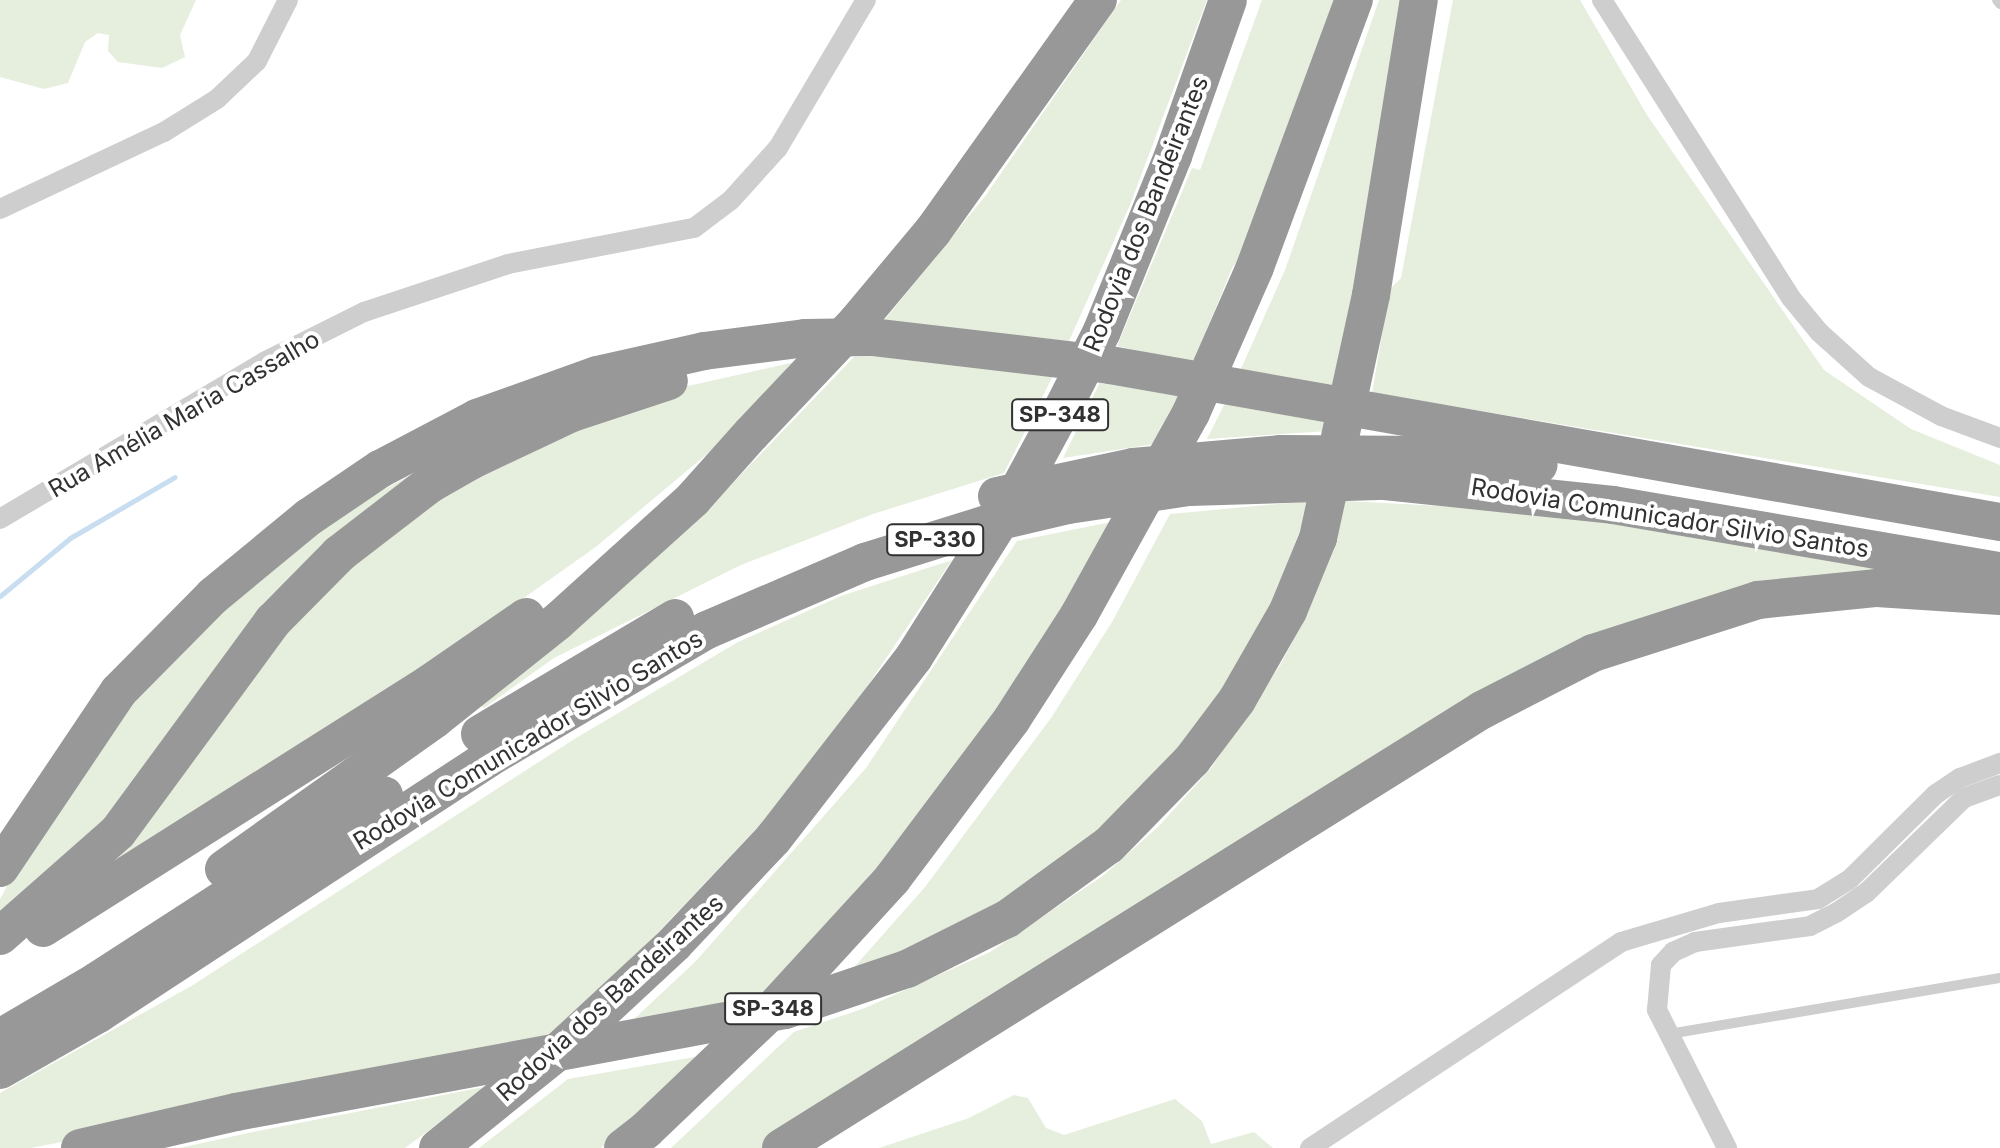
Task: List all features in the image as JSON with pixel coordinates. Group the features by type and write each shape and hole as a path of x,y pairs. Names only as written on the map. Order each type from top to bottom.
{"highway":[{"path":"0,1021 88,965 435,719 625,563 856,323 933,231 1098,0"},
{"name":"Rodovia dos Bandeirantes","path":"438,1148 560,1050 674,944 773,839 914,657 1012,502 1102,331 1173,156 1228,0"},
{"name":"SP-348","path":"634,1139 773,1009 892,879 1012,719 1079,615 1191,413 1255,267 1354,0"},
{"path":"80,1148 236,1112 785,1010 907,969 1007,919 1109,845 1192,760 1237,700 1288,611 1318,538 1339,459 1371,295 1419,0"},
{"path":"0,868 48,792 119,691 162,643 243,570 380,469 477,418 597,375 719,349 872,337 1110,365 2000,522"},
{"path":"0,936 118,832 302,588 430,484 559,418 718,369 849,348 960,347"},
{"path":"0,954 442,676 605,560 748,437"},
{"name":"Rodovia Comunicador Silvio Santos","path":"0,1038 97,981 554,687 660,626 840,546 1058,479 1236,457 1430,455 1641,479 2000,540"},
{"name":"Rodovia Comunicador Silvio Santos","path":"0,1070 98,1014 487,759 680,645 865,562 987,524 1096,499 1189,487 1385,481 1613,505 2000,571"},
{"path":"781,1148 807,1137 1482,710 1593,653 1703,614 1774,597 1877,588 2000,596"}],"street":[{"path":"0,209 164,132 217,99 257,61 288,0"},
{"name":"Rua Amélia Maria Cassalho","path":"0,519 264,362 364,312 508,264 694,228 731,200 778,148 866,0"},
{"path":"1602,0 1783,285 1819,332 1869,377 1941,416 2000,438"},
{"path":"1310,1148 1621,942 1719,913 1818,899 1849,880 1936,794 1960,778 2000,763"},
{"path":"1727,1148 1657,1010 1656,980 1673,952 1695,942 1810,926 1836,913 1866,893 1964,798 2000,785"}],"lane":[{"path":"1667,1035 2000,978"}],"green space":[{"path":"0,0 196,0 180,35 185,57 162,68 118,62 108,51 109,35 98,33 85,42 68,83 44,89 0,77"},
{"path":"1121,0 1207,0 1130,205 1069,341 882,323 986,195"},
{"path":"1262,0 1338,0 1241,260 1233,266 1193,363 1117,346 1192,168 1200,170"},
{"path":"1379,0 1407,0 1340,388 1240,371 1285,270"},
{"path":"1453,0 1580,0 1647,115 1824,370 1911,429 2000,465 2000,497 1372,393 1390,289 1401,278"},
{"path":"898,355 1056,370 1004,473 873,514 741,565 554,658 484,708 478,704 705,512 854,357"},
{"path":"795,362 719,444 597,546 445,654 85,885 270,638 433,492 670,390"},
{"path":"1103,376 1181,390 1155,444 1063,458"},
{"path":"1227,399 1332,417 1329,431 1207,439"},
{"path":"466,444 163,764 0,927 0,899 36,833 154,675 277,563 358,504"},
{"path":"1311,501 1265,621 1216,707 1131,805 1017,897 841,982 925,887 1051,718 1112,622 1170,514"},
{"path":"1345,501 1536,511 1884,569 1659,617 771,1148 671,1148 794,1032 865,1008 990,952 1104,875 1159,826 1211,768 1281,664 1304,618"},
{"path":"1116,521 1082,584 928,812 798,957 750,1006 618,1034 696,961 866,768 1017,541"},
{"path":"952,560 834,736 774,810 630,962 534,1048 31,1148 0,1148 0,1093 193,985 576,738 738,642 841,596"},
{"path":"706,1055 601,1148 479,1148 568,1079"},
{"path":"489,1086 405,1148 179,1148 253,1132"},
{"path":"1014,1095 1028,1098 1046,1128 1064,1135 1175,1099 1202,1121 1211,1144 1254,1132 1273,1148 879,1148 969,1118"}],"waterway":[{"path":"0,596 70,538 175,477"}]}
